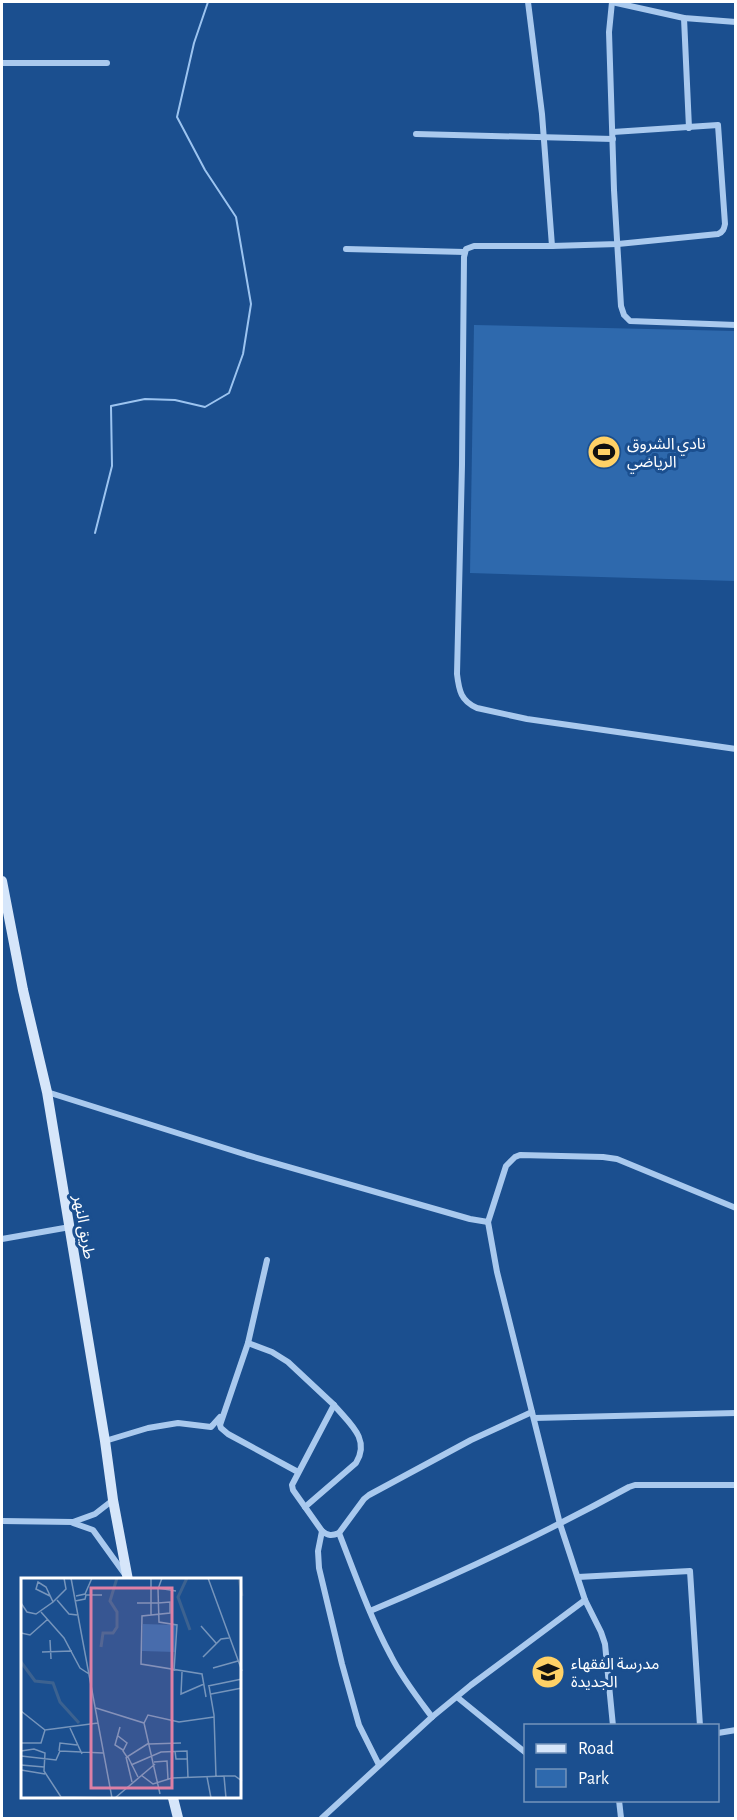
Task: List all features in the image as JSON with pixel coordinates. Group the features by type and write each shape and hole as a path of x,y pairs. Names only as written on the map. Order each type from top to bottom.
{"main road":[{"name":"طريق النهر","path":"2,881 23,990 47,1092 128,1578"},
{"path":"173,1799 178,1818"}],"street":[{"path":"528,2 552,246"},
{"path":"735,22 684,18 612,2 609,32 614,190 621,306 626,318 630,321 735,325"},
{"path":"684,18 689,128"},
{"path":"2,63 107,63"},
{"path":"416,134 543,137 613,135 718,125 725,224 722,233 618,243 474,246 466,249 457,674 460,694 470,705 477,708 527,719 735,749"},
{"path":"346,249 465,252"},
{"path":"47,1092 247,1155 470,1219 488,1222"},
{"path":"613,1724 605,1644 585,1600 561,1524 497,1272 488,1222 506,1166 520,1155 617,1159 735,1208"},
{"path":"2,1239 70,1227"},
{"path":"267,1260 248,1344 220,1425 224,1431 298,1472"},
{"path":"248,1344 272,1352 288,1362 334,1405 359,1436 362,1444 360,1457 356,1463 305,1507"},
{"path":"334,1405 292,1485 293,1490 322,1532 330,1535 339,1533 364,1499 369,1496 471,1440 533,1415 735,1413"},
{"path":"105,1441 148,1428 178,1423 211,1427 223,1414"},
{"path":"370,1611 444,1580 561,1524 635,1485 735,1485"},
{"path":"2,1521 73,1522 95,1514 113,1500"},
{"path":"73,1522 93,1530 127,1578"},
{"path":"322,1532 318,1551 319,1568 342,1664 358,1725 379,1765"},
{"path":"339,1533 390,1655 432,1717"},
{"path":"578,1577 690,1571 700,1724"},
{"path":"321,1818 471,1684 585,1600"},
{"path":"457,1697 524,1752"},
{"path":"719,1733 735,1730"},
{"path":"619,1802 621,1818"}],"green space":[{"name":"نادي الشروق الرياضي","path":"474,325 735,331 735,581 470,573"}],"waterway":[{"path":"95,533 112,466 111,406 145,399 175,400 205,407 229,393 243,354 251,304 236,217 205,170 177,117 194,43 208,2"}],"place":[{"name":"نادي الشروق الرياضي","path":"604,452"},
{"name":"مدرسة الفقهاء الجديدة","path":"548,1672"}]}
